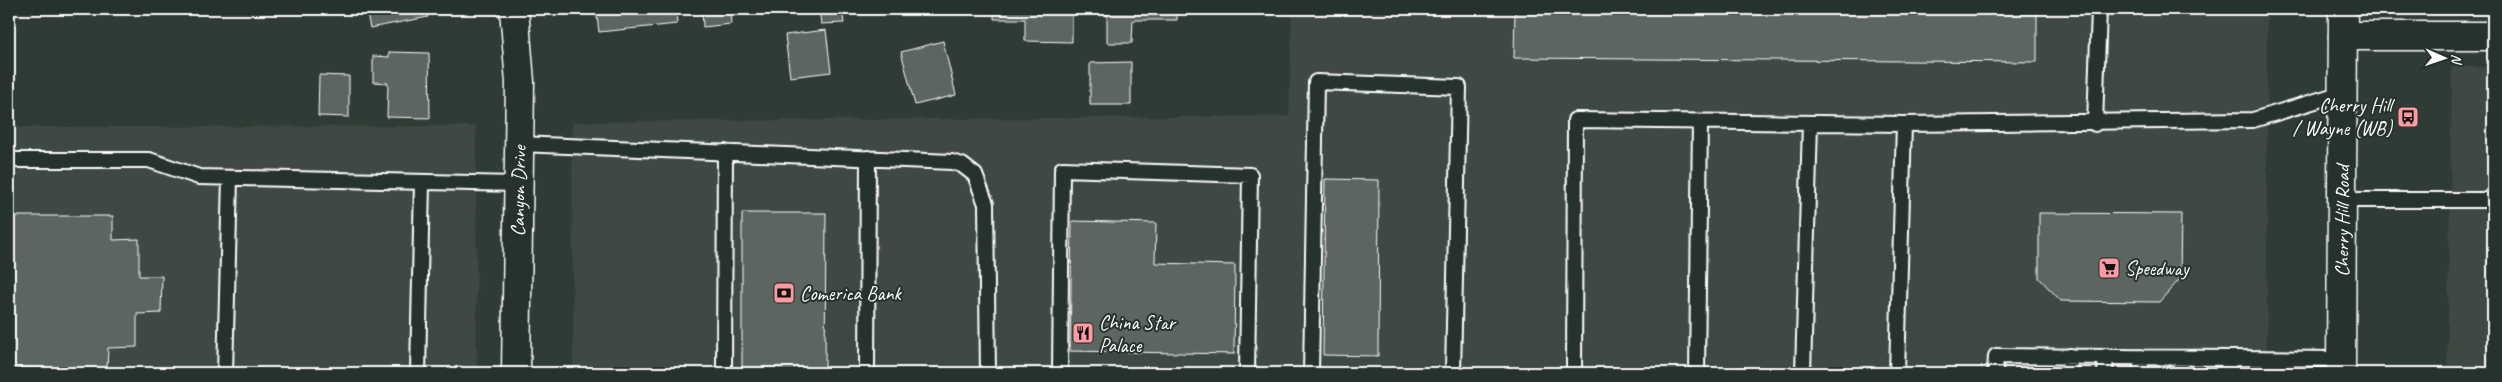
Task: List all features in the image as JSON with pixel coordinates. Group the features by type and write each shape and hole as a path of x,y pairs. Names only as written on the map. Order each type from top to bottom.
{"street":[{"name":"Canyon Drive","path":"514,9 520,82 516,373"},
{"name":"Cherry Hill Road","path":"2341,366 2343,9"},
{"path":"2343,36 2493,36"}],"lane":[{"path":"2094,124 2098,9"},
{"path":"1311,373 1316,82 1459,87 1453,373"},
{"path":"1574,373 1575,120 2094,124 2252,120 2342,93"},
{"path":"1696,373 1700,122"},
{"path":"1803,373 1810,123"},
{"path":"1897,373 1904,124"},
{"path":"519,144 868,158 962,164 975,175 986,204 988,373"},
{"path":"724,373 725,152"},
{"path":"867,373 868,158"},
{"path":"9,160 149,160 200,178 519,184"},
{"path":"1060,373 1062,169 1250,175 1247,373"},
{"path":"224,373 230,178"},
{"path":"418,373 422,182"},
{"path":"2341,200 2493,200"},
{"path":"1995,373 1996,356 2228,358 2341,366"},
{"path":"2070,356 2070,373"},
{"path":"2105,373 2106,356"},
{"path":"2141,373 2142,357"},
{"path":"2181,358 2181,373"},
{"path":"2228,358 2228,373"}],"shaded area":[{"path":"1292,9 2267,9 2267,373 573,373 572,122 1289,116"},
{"path":"2452,67 2493,67 2493,373 2447,373"},
{"path":"476,126 477,373 9,373 9,127"}],"building":[{"path":"366,9 426,9 428,17 370,28"},
{"path":"596,9 676,9 677,24 599,32"},
{"path":"702,9 730,9 731,24 703,27"},
{"path":"819,9 842,9 844,23 821,24"},
{"path":"994,9 1072,9 1072,42 1025,41 1025,19 994,19"},
{"path":"1107,9 1177,9 1177,20 1133,20 1132,43 1107,43"},
{"path":"1515,9 2037,9 2037,62 1514,58"},
{"path":"826,30 831,72 790,77 785,35"},
{"path":"943,41 956,95 915,105 901,52"},
{"path":"389,52 429,53 430,118 387,117 388,83 373,82 373,56 389,57"},
{"path":"1131,62 1131,105 1090,105 1090,63"},
{"path":"319,75 349,76 349,117 318,116"},
{"path":"1325,179 1379,180 1378,356 1323,355"},
{"name":"Comerica Bank","path":"742,213 826,213 825,373 742,373"},
{"path":"2039,213 2181,214 2180,279 2159,302 2061,301 2039,278"},
{"path":"9,216 113,216 113,240 139,239 139,276 162,276 161,313 137,314 137,347 108,348 107,370 9,368"},
{"path":"1072,221 1156,223 1155,263 1235,265 1234,354 1070,351"}],"place":[{"name":"Cherry Hill / Wayne (WB)","path":"2408,117"},
{"name":"Speedway","path":"2109,268"},
{"name":"Comerica Bank","path":"784,293"},
{"name":"China Star Palace","path":"1083,333"}]}
